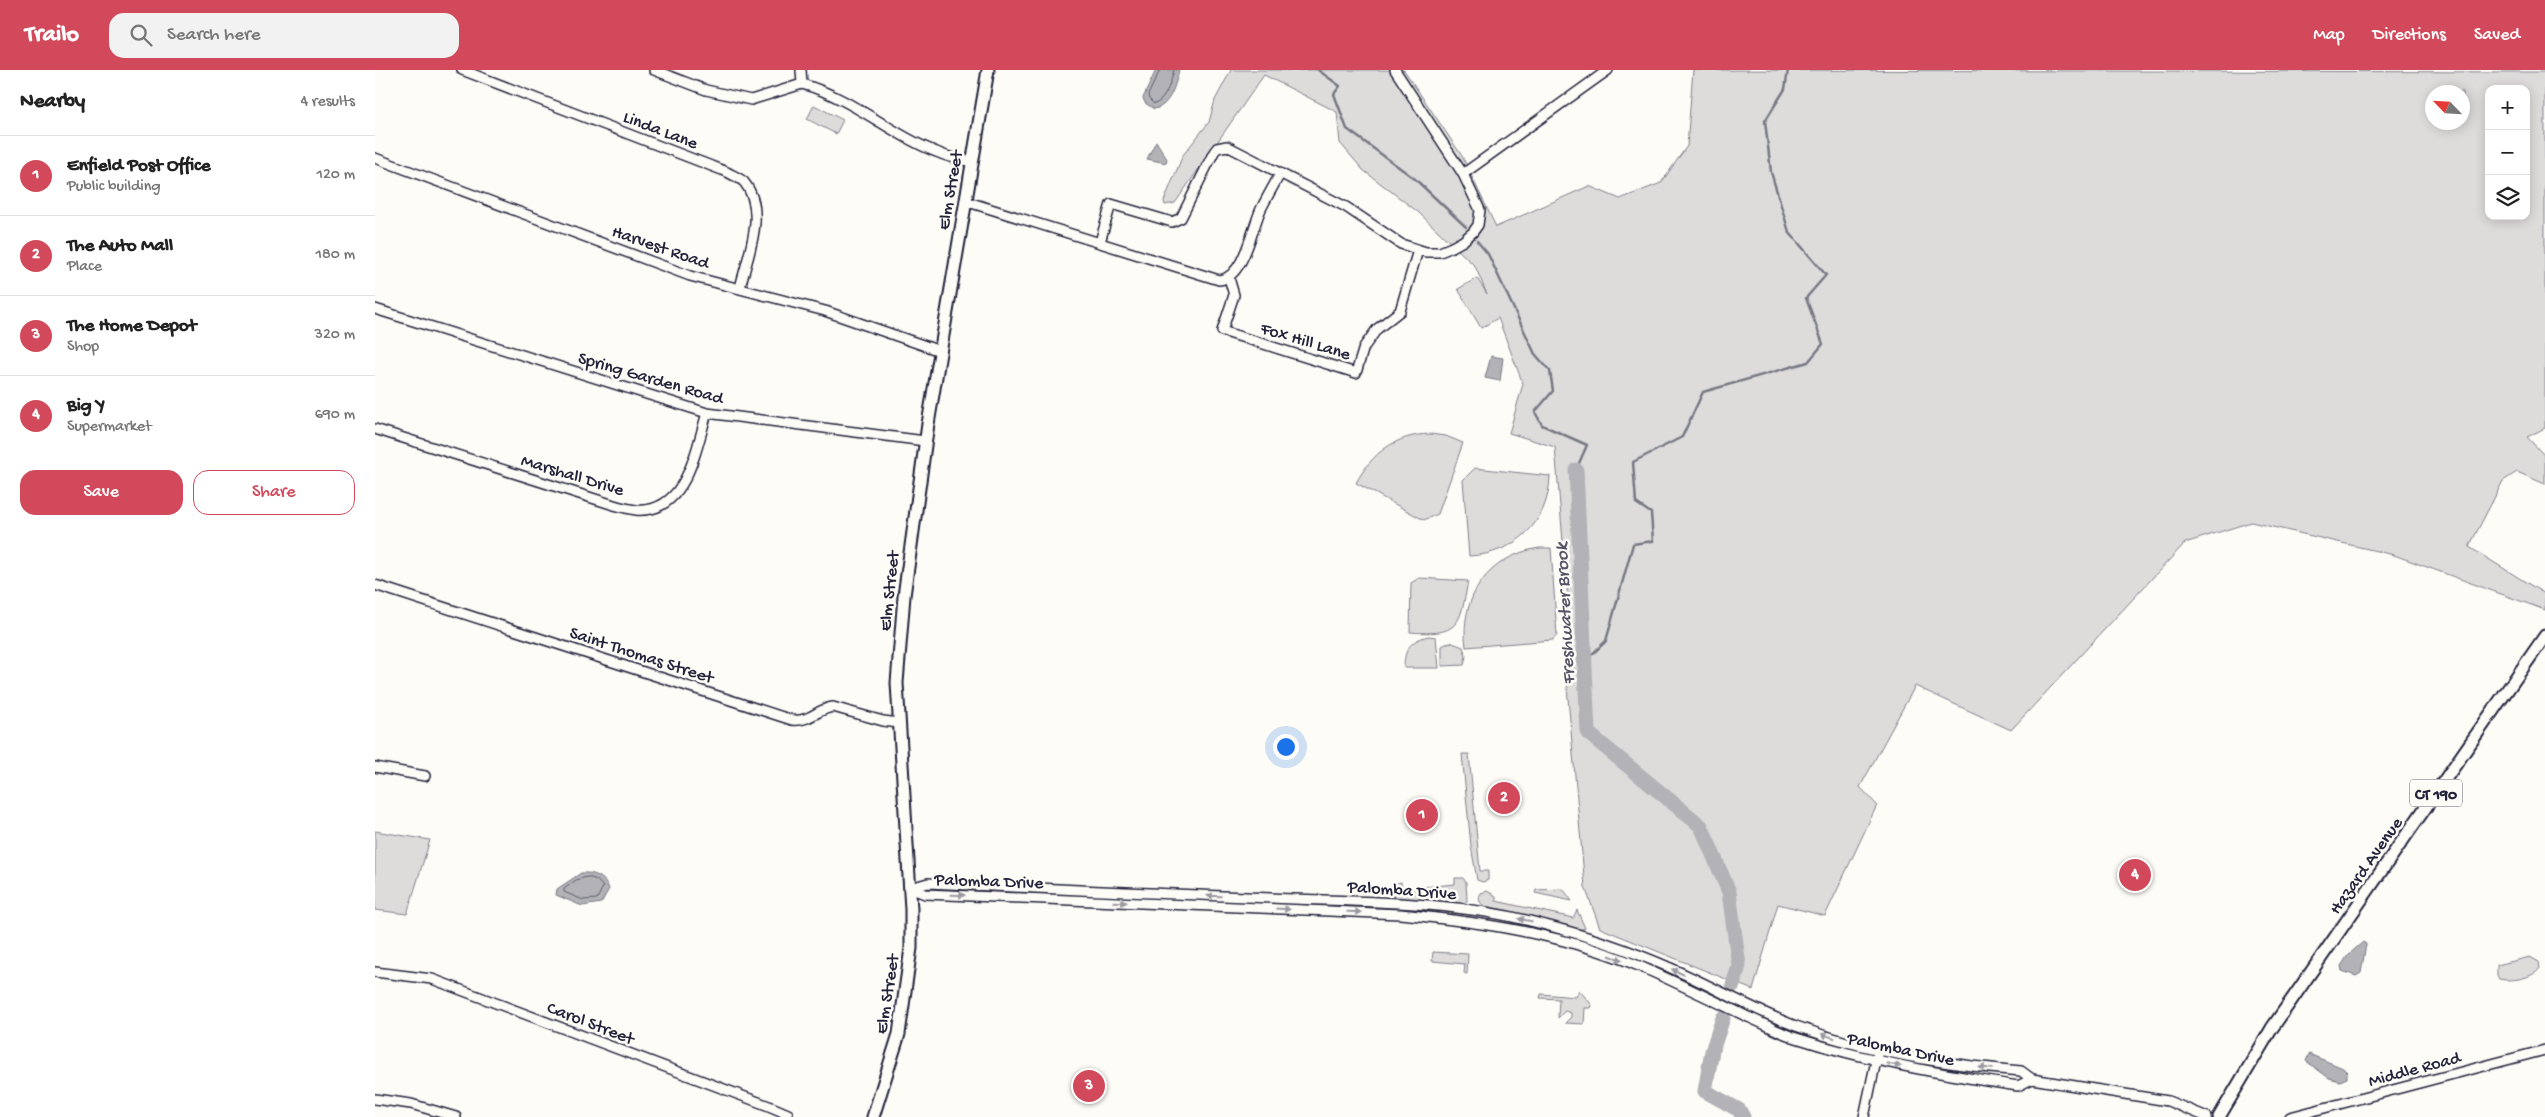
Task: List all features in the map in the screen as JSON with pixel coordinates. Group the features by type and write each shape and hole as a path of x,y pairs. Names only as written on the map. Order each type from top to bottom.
{"main road":[{"name":"Elm Street","path":"873,1117 893,1054 905,998 911,948 910,888 897,680 904,596 925,441 988,70"},
{"name":"Hazard Avenue","path":"2219,1117 2268,1034 2545,636"}],"street":[{"name":"Linda Lane","path":"462,70 727,172 743,181 751,194 755,212 754,228 740,288"},
{"path":"654,70 706,90 751,100 802,84 857,106 940,154 972,162"},
{"path":"801,70 802,84"},
{"path":"1100,242 1111,204 1172,222 1181,218 1214,152 1222,146 1227,146 1346,208 1401,244 1418,250 1440,252 1463,241 1478,225 1480,210 1463,174 1395,70"},
{"path":"1463,174 1608,70"},
{"name":"Harvest Road","path":"375,158 690,276 825,311 940,351"},
{"path":"965,201 1219,280 1229,278 1242,259 1261,210 1280,174"},
{"name":"Fox Hill Lane","path":"1229,278 1234,296 1222,331 1356,373 1363,347 1377,329 1400,311 1418,250"},
{"name":"Spring Garden Road","path":"375,309 707,413 925,441"},
{"name":"Marshall Drive","path":"375,429 614,505 638,510 656,506 673,498 688,476 707,413"},
{"name":"Saint Thomas Street","path":"375,585 793,720 802,721 813,717 826,708 833,707 883,720 899,722"},
{"path":"375,767 425,776"},
{"name":"Palomba Drive","path":"910,888 928,883 1387,902 1475,910 1533,922 1597,940 1676,970 1769,1015 1858,1046 1915,1059 2021,1071 2032,1079 2168,1101 2207,1117"},
{"name":"Palomba Drive","path":"910,888 925,894 1400,914 1474,922 1537,934 1594,951 1637,966 1791,1036 1876,1061 2018,1086 2032,1079"},
{"path":"1297,899 1305,910"},
{"name":"Palomba Drive","path":"1474,922 1475,910"},
{"path":"1594,951 1597,940"},
{"name":"Carol Street","path":"375,972 433,979 769,1106 788,1114 787,1117"},
{"path":"1764,1024 1769,1015"},
{"path":"1864,1117 1879,1050"},
{"name":"Middle Road","path":"2290,1117 2545,1050"},
{"path":"375,1098 411,1104 455,1117"}],"shaded area":[{"path":"1231,70 1404,70 1462,156 1496,227 1589,186 1620,199 1661,183 1687,146 1693,70 2545,72 2545,428 2527,437 2545,456 2545,484 2517,472 2503,481 2469,547 2545,594 2545,610 2394,555 2251,522 2185,543 2011,730 1915,686 1860,787 1877,805 1825,916 1778,904 1753,990 1600,928 1585,887 1567,687 1574,671 1555,447 1509,433 1523,384 1498,318 1481,328 1458,289 1477,278 1487,294 1475,266 1418,212 1363,170 1340,143 1337,112 1264,75 1175,203 1165,205 1164,201 1183,155 1209,122 1215,100"},
{"path":"814,105 843,120 836,134 807,119"},
{"path":"1417,435 1446,436 1463,443 1438,514 1424,520 1356,483 1369,463 1395,442"},
{"path":"1475,468 1550,476 1548,493 1543,508 1536,521 1526,533 1515,542 1501,549 1486,554 1469,556 1463,480"},
{"path":"1539,548 1551,548 1557,635 1553,640 1466,647 1465,629 1467,612 1481,582 1492,570 1506,560 1521,552"},
{"path":"1419,578 1468,581 1459,618 1448,629 1439,632 1410,632 1411,583"},
{"path":"1428,636 1436,637 1439,668 1404,668 1405,656 1412,643"},
{"path":"1450,642 1463,647 1466,656 1464,665 1442,666 1442,646"},
{"path":"1462,754 1469,754 1480,871 1488,871 1488,880 1483,882 1477,880 1471,846"},
{"path":"375,831 430,840 407,914 375,910"},
{"path":"1455,878 1463,878 1466,882 1467,901 1462,904 1397,899 1392,895 1391,885 1401,882 1402,889 1455,884"},
{"path":"1563,889 1572,901 1535,893 1536,890"},
{"path":"1487,891 1496,896 1496,901 1573,918 1577,910 1585,928 1579,930 1486,907 1481,903 1479,897 1481,893"},
{"path":"1433,952 1468,954 1467,974 1464,973 1465,964 1432,961"},
{"path":"2530,957 2539,962 2540,968 2533,974 2528,977 2510,980 2499,979 2497,965"},
{"path":"1579,990 1592,1005 1591,1008 1585,1008 1584,1024 1565,1023 1571,1017 1571,1013 1565,1011 1558,1018 1559,999 1540,998 1541,994 1576,997"}],"water":[{"path":"1156,70 1179,70 1174,88 1168,99 1160,107 1154,109 1145,103 1143,98"},
{"path":"1156,141 1167,159 1166,163 1147,159"},
{"path":"1491,356 1503,358 1500,381 1485,378"},
{"path":"581,873 590,873 605,881 609,889 601,903 582,906 556,895 557,889"},
{"path":"2363,942 2366,944 2361,973 2356,976 2342,971 2341,966 2348,955"},
{"path":"2309,1054 2343,1068 2347,1072 2347,1078 2340,1081 2329,1078 2306,1061"}],"waterway":[{"name":"Freshwater Brook","path":"1318,70 1340,86 1334,94 1347,129 1415,179 1466,227"},
{"path":"1584,662 1606,641 1633,544 1653,541 1651,513 1636,503 1633,462 1682,437 1703,392 1808,362 1823,344 1806,298 1826,275 1789,232 1771,172 1765,121 1785,89 1788,70"},
{"name":"Freshwater Brook","path":"1477,241 1488,254 1535,354 1550,371 1553,391 1535,412 1542,425 1587,445 1576,470"},
{"name":"Freshwater Brook","path":"1576,470 1588,733 1701,826 1729,892 1739,966 1733,985"},
{"name":"Freshwater Brook","path":"1723,1018 1712,1051 1705,1091 1739,1110 1743,1117"}],"place":[{"name":"The Auto Mall","path":"1504,798"},
{"name":"Enfield Post Office","path":"1422,815"},
{"name":"Big Y","path":"2135,875"},
{"name":"The Home Depot","path":"1089,1086"}]}
